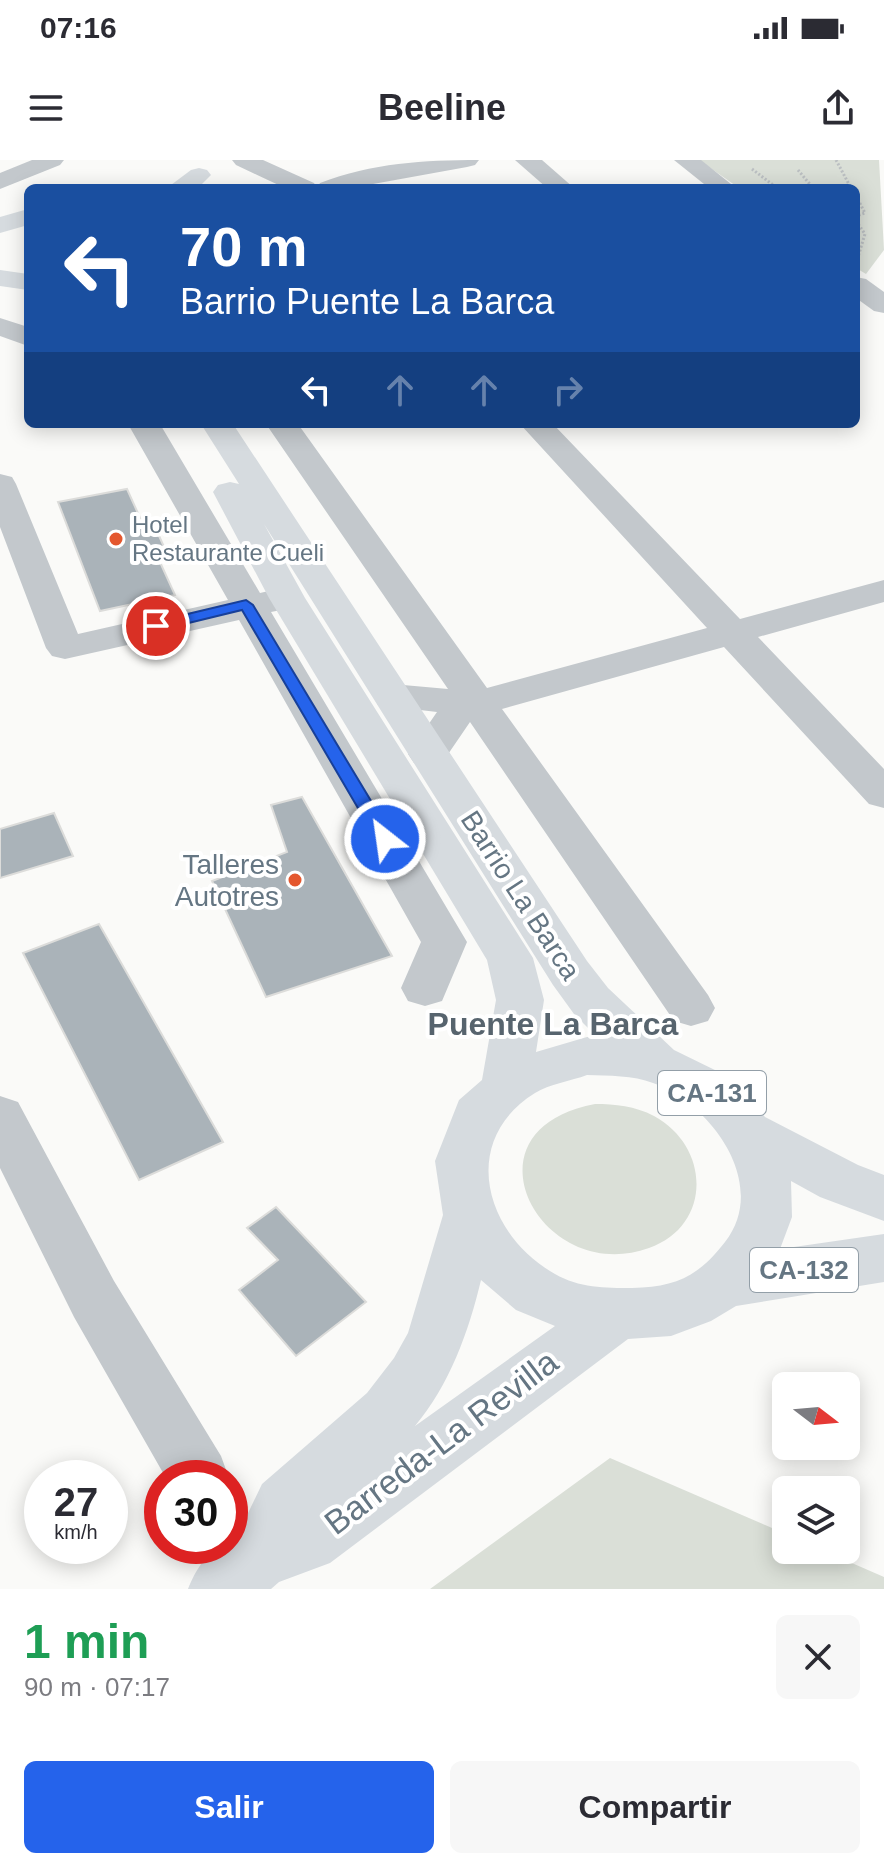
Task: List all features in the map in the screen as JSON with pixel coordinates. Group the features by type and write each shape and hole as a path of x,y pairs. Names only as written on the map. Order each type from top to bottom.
{"main road":[{"path":"0,225 24,218"},
{"path":"0,278 24,281"},
{"name":"Barrio La Barca","path":"193,428 266,602 458,876 502,944 519,986 517,1023 506,1086"},
{"name":"Barrio La Barca","path":"220,428 432,704 428,754 575,980 591,1001 656,1063"},
{"path":"266,602 299,598 311,604 354,674 374,691 432,704"},
{"path":"432,704 396,725 394,734 457,835 461,851 458,876"},
{"name":"CA-131","path":"587,1056 633,1058 656,1063 709,1091 724,1103 749,1133 765,1177 765,1212 755,1245 724,1283 685,1306 662,1312 614,1316 581,1311 550,1300 523,1285 490,1254 468,1218 461,1193 460,1168 464,1144 488,1102 506,1086 544,1066 587,1056"},
{"path":"749,1133 839,1181 884,1198"},
{"name":"Barreda-La Revilla","path":"240,1572 282,1507 387,1415 414,1380 445,1316 468,1218"},
{"name":"CA-132","path":"724,1283 884,1258"},
{"name":"Barreda-La Revilla","path":"240,1572 308,1541 614,1316"}],"street":[{"path":"0,182 52,160"},
{"path":"244,160 296,184"},
{"path":"339,184 355,178 467,160"},
{"path":"527,160 557,184"},
{"path":"686,160 719,184"},
{"path":"860,285 884,305"},
{"path":"0,326 24,335"},
{"path":"147,428 266,602 444,942 425,988"},
{"name":"Barrio La Barca","path":"284,428 432,704 691,1008"},
{"path":"540,428 884,794"},
{"path":"0,484 65,648 266,602"},
{"path":"432,704 732,633 884,591"},
{"path":"0,1117 94,1299 189,1460"}],"path":[{"path":"836,160 849,184"},
{"path":"748,166 772,184"},
{"path":"798,170 810,184"},
{"path":"860,226 865,234 860,264"}],"shaded area":[{"path":"699,160 879,160 884,250 866,274 860,270 860,184 733,184"},
{"path":"595,1104 625,1106 654,1116 673,1130 686,1147 694,1166 696,1185 693,1205 684,1222 670,1237 649,1248 610,1254 575,1246 548,1226 529,1200 523,1171 530,1143 553,1119"},
{"path":"610,1458 772,1528 772,1564 854,1564 884,1577 884,1589 430,1589"}],"building":[{"name":"Hotel Restaurante Cueli","path":"127,489 141,520 151,518 169,558 159,560 175,595 100,611 58,502"},
{"path":"302,797 392,956 266,997 212,881 287,852 271,805"},
{"path":"54,813 73,856 0,878 0,829"},
{"path":"99,924 223,1142 139,1180 23,953"},
{"path":"276,1207 366,1302 296,1356 239,1290 278,1260 247,1228"}],"place":[{"name":"Hotel Restaurante Cueli","path":"116,539"},
{"name":"Talleres Autotres","path":"295,880"}],"district":[{"name":"Puente La Barca","path":"553,1024"}],"route":[{"path":"156,626 246,605 385,839"}]}
